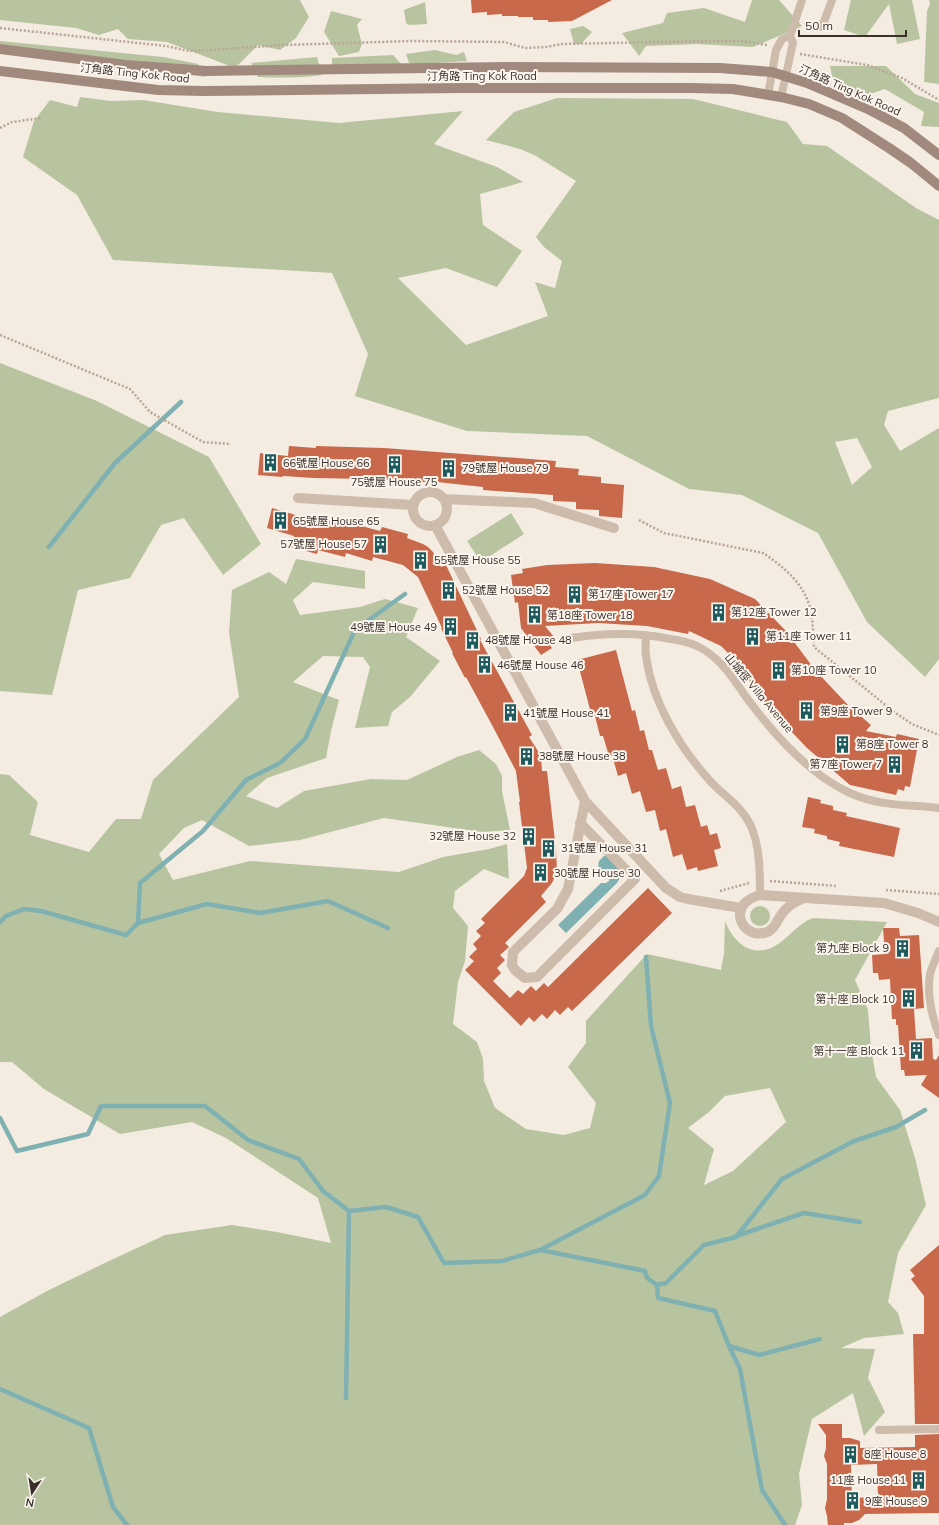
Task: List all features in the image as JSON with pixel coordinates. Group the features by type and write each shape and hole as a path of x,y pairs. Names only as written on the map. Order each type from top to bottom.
{"main road":[{"name":"汀角路 Ting Kok Road","path":"0,49 126,65 206,71 523,67 720,68 772,72 807,83 870,110 904,128 939,155"},
{"name":"汀角路 Ting Kok Road","path":"0,71 158,90 204,91 460,88 691,88 733,90 781,97 809,104 842,118 900,156 939,186"}],"street":[{"path":"436,492 447,504 446,515 444,519 435,525 424,524 415,517 413,505 424,493 436,492"},
{"path":"298,498 413,505"},
{"path":"444,499 534,503 614,528"},
{"path":"435,525 585,801 644,866 669,891 688,899 741,908"},
{"path":"580,823 634,879 537,977 525,978 515,970 512,965 513,952 556,909 568,889 571,878 572,866 580,823 585,801"},
{"path":"804,898 797,901 785,910 773,928 763,934 752,932 743,925 740,913 741,908 747,900 760,895 884,903 918,913 939,922"}],"lane":[{"path":"781,97 792,53 793,43 790,36 802,0"},
{"path":"822,27 832,0"},
{"path":"768,95 776,50 782,39 790,36"},
{"name":"山城徑 Villa Avenue","path":"571,638 617,634 646,635 686,642 696,646 715,658 724,666 746,697 780,737 818,773 833,784 855,795 885,804 939,808"},
{"path":"646,635 646,656 650,675 674,733 698,768 736,805 754,834 760,879 760,895"},
{"path":"939,951 929,980 932,1014 939,1036"},
{"path":"879,1430 939,1429"}],"path":[{"path":"0,28 166,46 189,51 283,45 410,41 504,42 525,48 546,47 562,44 744,41 771,46 776,50"},
{"path":"792,53 866,65 902,78 939,100"},
{"path":"0,128 12,122 42,118"},
{"path":"0,335 130,389 150,412 203,442 231,444"},
{"path":"639,520 664,533 763,553 776,562 789,572 802,590 811,611 814,647 894,712 912,724 939,735"}],"green space":[{"path":"0,0 300,0 309,17 296,38 280,50 258,45 235,68 167,42 128,39 118,29 99,35 76,28 0,20"},
{"path":"752,0 779,0 802,26 753,47 696,44 646,46 639,56 622,33 663,23 667,13 704,8 745,22"},
{"path":"851,0 912,0 920,39 897,44 889,4 865,37 844,30"},
{"path":"929,0 939,0 939,84 924,82 927,11 930,4"},
{"path":"425,2 427,24 409,25 406,23 404,10"},
{"path":"331,11 362,19 357,25 362,44 359,52 339,56 324,32"},
{"path":"583,26 592,32 581,44 574,44 570,29"},
{"path":"0,41 163,57 198,64 206,77 175,73 161,66 161,73 140,72 114,63 0,50"},
{"path":"435,50 456,55 464,52 467,61 422,64 409,63 406,54"},
{"path":"393,55 403,66 349,67 343,74 332,64 332,58"},
{"path":"317,57 322,75 306,77 258,77 251,63"},
{"path":"830,66 886,66 915,94 939,103 939,127 921,126 924,112 885,89 861,97 834,84"},
{"path":"80,97 111,101 143,100 218,112 339,123 463,111 434,144 497,167 523,182 480,194 483,225 522,251 497,287 446,268 398,278 466,345 548,316 535,282 555,288 562,261 544,247 536,237 576,181 536,156 520,149 486,140 514,112 557,98 693,99 787,122 803,144 827,146 916,208 939,220 939,398 888,411 884,425 900,451 939,428 939,659 925,677 867,622 818,533 742,495 689,489 587,436 467,431 355,396 368,354 332,273 113,260 77,195 23,157 34,121 50,100 77,107","holes":["857,438 872,467 852,485 835,442"]},
{"path":"0,363 97,401 209,457 261,544 223,575 184,518 161,525 130,578 78,590 52,695 0,691"},
{"path":"511,513 524,534 481,562 467,541"},
{"path":"296,559 365,571 365,589 313,582 293,600 300,615 360,607 385,599 418,608 406,637 440,661 410,697 392,712 388,726 355,728 370,667 363,657 323,656 293,682 339,700 326,758 267,778 246,796 277,808 304,791 371,779 407,780 457,757 479,750 496,764 502,776 502,791 510,830 482,832 384,818 300,840 249,846 202,820 184,828 159,854 173,880 250,861 399,872 443,857 489,849 507,844 509,879 484,869 455,891 453,908 468,926 465,961 458,982 453,1024 477,1042 483,1059 484,1081 495,1108 526,1129 564,1135 590,1128 596,1103 568,1067 586,1043 586,1021 647,954 721,970 724,953 725,921 738,942 751,949 759,951 767,950 775,946 802,924 813,918 887,922 855,980 868,1010 871,1048 876,1077 900,1110 915,1158 926,1205 898,1253 888,1302 898,1313 904,1334 864,1338 841,1348 875,1349 868,1378 885,1412 864,1436 853,1393 812,1419 799,1474 802,1505 795,1525 0,1525 0,1317 47,1291 165,1235 232,1225 331,1243 318,1198 226,1138 192,1122 120,1134 44,1089 12,1062 0,1062 0,774 9,775 38,802 30,835 89,852 116,819 141,819 153,780 239,697 229,633 232,590 269,572 286,584","holes":["770,1088 786,1122 733,1171 704,1185 714,1149 688,1128 709,1112 725,1096"]},
{"path":"760,906 767,909 770,916 767,923 760,926 753,923 750,916 753,909"}],"water":[{"path":"604,856 608,856 621,872 620,878 617,883 566,933 558,925 601,883 606,883 609,881 609,876 598,867 599,861"}],"building":[{"path":"471,0 612,0 572,21 548,22 548,20 533,20 533,17 502,16 502,14 487,15 487,12 472,13"},
{"path":"289,446 316,448 316,446 384,448 556,461 555,467 579,469 578,475 601,477 601,483 624,485 622,518 599,516 599,510 576,509 576,502 553,501 553,495 483,490 483,487 437,482 423,483 369,478 314,478 258,475 260,453 288,456"},
{"path":"272,508 326,524 327,520 353,527 354,524 380,531 382,527 408,534 407,538 428,547 433,552 441,567 446,565 481,639 480,640 532,735 529,737 541,757 542,771 547,771 557,872 552,883 541,896 546,902 505,943 509,947 500,955 505,960 497,968 501,973 493,981 510,998 518,990 523,994 531,986 536,991 544,983 548,987 648,888 672,913 572,1011 568,1007 560,1015 555,1010 547,1019 542,1014 534,1022 529,1017 521,1026 465,970 474,961 469,957 477,949 473,944 481,936 476,931 485,923 481,919 524,876 527,868 520,802 516,771 452,653 418,577 403,565 373,557 372,561 346,553 345,557 318,550 317,554 291,547 294,536 267,528"},
{"path":"595,563 654,567 710,579 755,599 786,631 815,670 848,705 871,725 866,731 896,737 897,734 919,739 910,787 905,786 904,791 898,789 896,795 850,785 807,748 769,708 741,670 743,668 721,646 689,631 688,634 647,626 598,623 545,626 555,638 548,643 552,648 541,655 521,628 518,602 515,603 511,575 523,573 522,569 547,565"},
{"path":"616,650 632,711 635,710 640,731 644,730 649,750 652,750 658,770 666,768 672,789 681,786 686,807 695,805 701,827 707,825 710,835 717,833 721,848 714,850 718,866 698,871 697,867 687,870 682,854 673,857 666,829 660,831 655,810 646,812 640,791 632,794 626,773 618,776 612,755 609,756 603,736 600,736 595,716 592,717 577,660"},
{"path":"808,797 821,800 820,803 833,806 833,810 847,813 846,816 900,828 894,857 839,846 840,842 827,839 827,836 814,833 815,829 802,827"},
{"path":"883,928 899,928 900,936 919,935 924,1008 914,1009 916,1039 932,1038 933,1059 936,1060 939,1055 939,1098 921,1085 927,1075 905,1076 904,1070 901,1070 898,1025 896,1025 896,1019 892,1019 890,979 879,980 878,973 873,973 872,955 885,954"},
{"path":"939,1245 939,1424 915,1424 913,1334 924,1334 924,1296 911,1279 915,1276 910,1270"},
{"path":"818,1424 842,1424 842,1438 850,1438 860,1441 860,1448 915,1447 915,1435 939,1434 939,1513 865,1514 859,1520 852,1523 844,1523 844,1525 828,1525 825,1508 827,1499 827,1464 824,1456 826,1448 826,1435","holes":["877,1464 878,1497 852,1498 851,1465"]}],"waterway":[{"path":"49,547 115,463 181,402"},
{"path":"138,923 140,883 203,831 246,780 280,763 305,739 355,630 405,594"},
{"path":"0,922 6,916 24,909 41,911 126,935 138,923 207,904 260,913 328,901 388,928"},
{"path":"540,1250 645,1195 659,1176 670,1103 651,1026 646,957"},
{"path":"0,1118 17,1151 88,1134 101,1106 205,1106 248,1140 299,1159 323,1191 349,1211 386,1207 418,1217 444,1263 502,1261 540,1250 645,1271 647,1278 657,1285 666,1283 704,1245 736,1237 782,1179 854,1141 896,1127 925,1110"},
{"path":"346,1398 349,1211"},
{"path":"736,1236 804,1213 860,1222"},
{"path":"657,1285 658,1298 715,1311 729,1346 759,1355 820,1339"},
{"path":"729,1346 740,1369 762,1490 785,1525"},
{"path":"0,1389 89,1428 113,1507 127,1525"}],"place":[{"name":"66號屋 House 66","path":"270,463"},
{"name":"75號屋 House 75","path":"394,464"},
{"name":"79號屋 House 79","path":"449,468"},
{"name":"65號屋 House 65","path":"280,521"},
{"name":"57號屋 House 57","path":"380,544"},
{"name":"55號屋 House 55","path":"421,560"},
{"name":"52號屋 House 52","path":"449,590"},
{"name":"第17座 Tower 17","path":"575,594"},
{"name":"第12座 Tower 12","path":"718,612"},
{"name":"第18座 Tower 18","path":"534,615"},
{"name":"49號屋 House 49","path":"450,627"},
{"name":"第11座 Tower 11","path":"753,636"},
{"name":"48號屋 House 48","path":"472,640"},
{"name":"46號屋 House 46","path":"484,665"},
{"name":"第10座 Tower 10","path":"778,670"},
{"name":"第9座 Tower 9","path":"807,711"},
{"name":"41號屋 House 41","path":"510,713"},
{"name":"第8座 Tower 8","path":"843,744"},
{"name":"38號屋 House 38","path":"526,756"},
{"name":"第7座 Tower 7","path":"895,764"},
{"name":"32號屋 House 32","path":"529,836"},
{"name":"31號屋 House 31","path":"548,848"},
{"name":"30號屋 House 30","path":"541,873"},
{"name":"第九座 Block 9","path":"902,948"},
{"name":"第十座 Block 10","path":"908,999"},
{"name":"第十一座 Block 11","path":"917,1051"},
{"name":"8座 House 8","path":"851,1454"},
{"name":"11座 House 11","path":"919,1480"},
{"name":"9座 House 9","path":"852,1501"}]}
